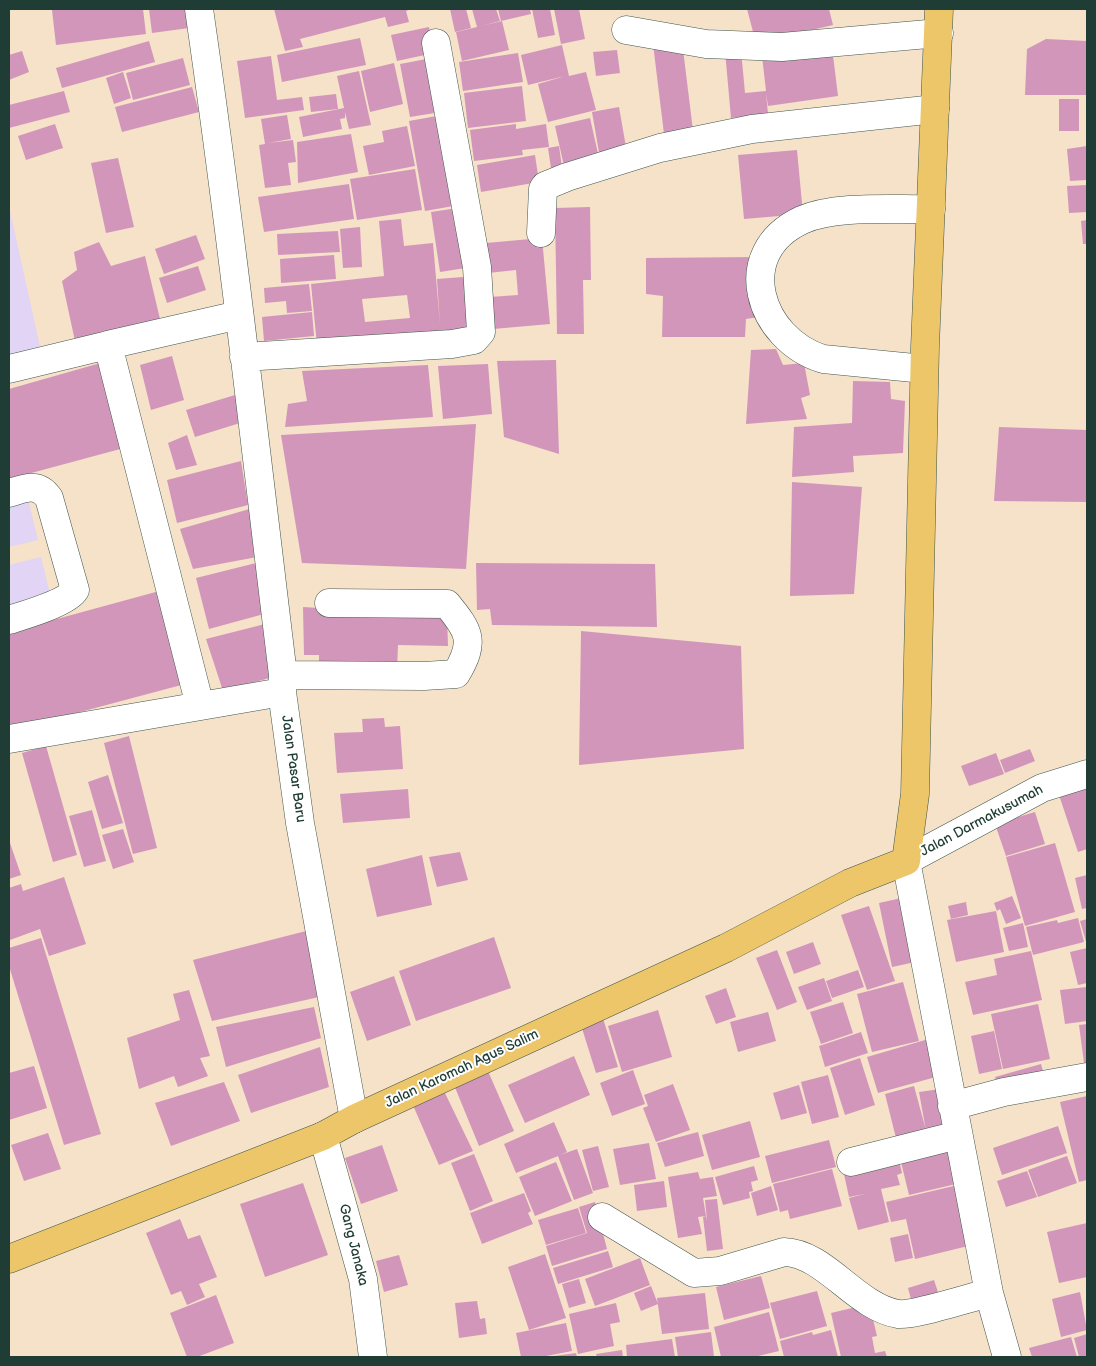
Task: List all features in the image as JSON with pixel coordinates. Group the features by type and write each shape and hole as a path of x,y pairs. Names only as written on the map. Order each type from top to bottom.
{"main road":[{"path":"906,861 915,794 924,369 939,21"},
{"name":"Jalan Karomah Agus Salim","path":"9,1259 323,1136 354,1119 726,948 850,883 906,861"}],"street":[{"name":"Jalan Pasar Baru","path":"199,9 239,315 300,823 354,1119"},
{"path":"626,30 706,44 782,47 939,21"},
{"path":"244,357 452,344 474,340 481,332 477,267 436,43"},
{"path":"541,233 543,189 545,186 660,148 752,130 935,109"},
{"path":"924,369 823,359 808,354 793,345 777,329 765,307 760,283 762,263 770,246 782,232 802,220 826,212 931,209"},
{"path":"9,369 239,315"},
{"path":"108,345 200,706"},
{"path":"9,493 36,486 44,490 49,498 75,590 71,595 55,603 9,620"},
{"path":"9,739 200,706 282,684 456,674 466,658 470,639 465,626 446,604 329,603"},
{"name":"Jalan Darmakusumah","path":"906,861 1042,788 1087,774"},
{"path":"906,861 989,1293 1007,1357"},
{"path":"952,1106 1004,1092 1087,1077"},
{"path":"851,1162 958,1135"},
{"name":"Gang Janaka","path":"323,1136 363,1279 373,1357"},
{"path":"602,1218 694,1273 720,1271 784,1252 795,1253 818,1266 877,1307 900,1314 989,1293"}],"shaded area":[{"path":"9,206 42,356 14,364 9,352"},
{"path":"28,499 38,540 9,547 9,504"},
{"path":"41,557 51,598 10,608 9,565"}],"building":[{"path":"143,9 146,34 56,45 52,10"},
{"path":"149,9 186,9 189,28 152,33"},
{"path":"274,9 411,9 406,11 409,22 388,27 385,17 300,39 303,47 285,51"},
{"path":"450,9 466,9 471,28 455,32"},
{"path":"472,9 496,9 500,21 481,26 502,21 509,50 462,61 456,32 477,27"},
{"path":"498,9 530,9 531,14 501,21"},
{"path":"532,9 550,9 555,35 538,38"},
{"path":"554,9 579,9 585,39 561,44"},
{"path":"747,9 829,9 833,25 756,43"},
{"path":"429,27 434,53 397,61 391,35"},
{"path":"360,38 366,65 282,82 277,55"},
{"path":"1046,39 1087,41 1087,95 1025,95 1027,49"},
{"path":"149,41 155,62 62,88 56,68"},
{"path":"682,41 694,139 665,142 653,44"},
{"path":"562,45 569,76 586,72 596,110 548,122 538,84 565,76 528,85 521,55"},
{"path":"832,47 838,96 768,106 766,93 768,114 731,118 725,51 741,50 745,93 766,91 762,56"},
{"path":"617,50 620,73 596,76 593,52"},
{"path":"22,51 29,72 9,80 9,55"},
{"path":"518,53 523,82 463,91 459,62"},
{"path":"271,56 277,100 302,97 304,110 245,118 237,61"},
{"path":"437,57 447,111 410,117 400,64"},
{"path":"183,58 190,85 133,100 126,73"},
{"path":"394,63 403,104 370,112 361,71"},
{"path":"359,71 371,125 349,129 345,112 345,118 340,119 342,129 303,137 299,117 344,108 337,76"},
{"path":"123,72 131,98 114,104 106,78"},
{"path":"522,86 526,121 468,128 464,93"},
{"path":"192,87 199,112 122,132 115,107"},
{"path":"64,91 70,112 9,128 9,105"},
{"path":"336,94 338,109 311,112 309,97"},
{"path":"1059,99 1079,99 1079,131 1059,131"},
{"path":"619,107 627,153 600,158 592,112"},
{"path":"448,114 465,204 425,211 409,121"},
{"path":"287,115 291,139 268,143 293,140 296,162 288,163 291,185 265,188 259,145 265,144 261,119"},
{"path":"590,118 599,158 564,166 555,126"},
{"path":"55,124 63,148 26,160 18,136"},
{"path":"516,124 516,129 546,124 549,147 522,150 523,155 474,161 470,130"},
{"path":"407,126 415,166 369,175 363,146 384,142 382,131"},
{"path":"351,134 358,172 298,183 297,142"},
{"path":"559,146 562,167 551,168 548,148"},
{"path":"1087,146 1087,180 1070,181 1067,149"},
{"path":"797,150 803,214 744,219 738,155"},
{"path":"535,155 539,182 481,192 477,165"},
{"path":"118,158 134,227 106,233 91,163"},
{"path":"415,169 422,210 357,220 350,179"},
{"path":"349,184 354,219 264,232 258,197"},
{"path":"1087,185 1087,212 1069,213 1067,186"},
{"path":"464,207 472,267 440,272 431,212"},
{"path":"590,207 591,280 583,280 584,334 557,334 555,208"},
{"path":"401,219 404,246 433,243 440,324 437,279 476,276 480,332 317,345 311,284 384,276 379,221","holes":["407,295 410,318 365,322 362,299"]},
{"path":"1087,220 1087,244 1083,244 1081,221"},
{"path":"360,227 362,267 343,268 340,229"},
{"path":"338,231 340,252 278,255 277,234"},
{"path":"196,235 205,259 164,274 155,249"},
{"path":"542,238 550,324 493,329 490,297 518,295 516,270 488,273 486,243"},
{"path":"99,242 111,266 145,256 160,319 75,341 62,281 77,270 74,252"},
{"path":"334,255 336,279 281,283 280,259"},
{"path":"756,257 759,317 746,319 745,337 662,337 663,296 646,294 646,258"},
{"path":"198,266 206,290 167,303 159,278"},
{"path":"309,284 312,311 287,313 286,301 265,303 264,288"},
{"path":"312,312 314,336 264,341 262,317"},
{"path":"776,349 783,365 804,363 810,395 801,398 807,419 746,424 751,350"},
{"path":"172,356 184,400 151,410 140,365"},
{"path":"556,360 559,454 504,437 497,361"},
{"path":"104,362 124,448 9,479 9,389"},
{"path":"488,364 492,414 443,419 438,366"},
{"path":"428,365 433,417 285,427 288,404 307,401 302,371"},
{"path":"853,381 890,382 891,399 905,401 903,453 853,456 854,472 792,477 794,427 852,423"},
{"path":"235,395 240,423 195,437 186,410"},
{"path":"476,424 466,569 302,563 281,435"},
{"path":"999,427 1087,430 1087,502 994,501"},
{"path":"187,435 197,465 176,470 168,443"},
{"path":"241,461 248,505 177,523 167,480"},
{"path":"792,482 862,487 854,594 790,596"},
{"path":"253,508 257,557 193,569 180,529"},
{"path":"256,563 264,614 209,629 196,578"},
{"path":"476,563 655,564 657,627 492,625 490,609 477,610"},
{"path":"163,590 185,684 9,731 9,632"},
{"path":"303,607 447,616 448,646 398,645 397,671 319,669 319,655 304,655"},
{"path":"265,624 273,677 223,691 206,639"},
{"path":"581,631 741,646 744,749 579,765"},
{"path":"384,718 385,727 400,726 403,769 337,773 334,733 363,732 362,719"},
{"path":"129,736 157,848 133,854 104,743"},
{"path":"46,746 77,855 53,862 22,753"},
{"path":"1030,749 1035,761 1005,773 1000,760"},
{"path":"996,753 1004,774 969,786 961,766"},
{"path":"108,775 123,823 102,829 88,782"},
{"path":"1087,786 1087,849 1078,852 1059,795"},
{"path":"408,789 410,818 343,823 340,794"},
{"path":"92,810 106,861 84,867 69,816"},
{"path":"1035,812 1045,844 1006,856 995,824"},
{"path":"123,829 134,862 113,869 102,835"},
{"path":"9,840 21,875 9,879"},
{"path":"1055,843 1075,912 1025,926 1006,857"},
{"path":"460,852 468,880 437,887 429,857"},
{"path":"422,855 432,905 377,917 366,869"},
{"path":"1087,875 1087,908 1082,909 1075,878"},
{"path":"64,877 86,944 49,956 40,929 10,940 9,888 21,884 23,891"},
{"path":"1012,896 1021,918 1006,924 1000,909 997,911 994,903"},
{"path":"906,897 920,961 892,967 879,903"},
{"path":"966,902 968,915 951,919 948,906"},
{"path":"869,906 895,981 867,990 841,915"},
{"path":"996,911 1004,952 956,962 947,920"},
{"path":"1078,918 1084,942 1033,955 1026,927 1057,920 1058,923"},
{"path":"1087,919 1087,945 1080,921"},
{"path":"1023,923 1028,947 1009,951 1003,928"},
{"path":"306,931 319,997 212,1021 193,960"},
{"path":"494,937 511,988 416,1021 399,971"},
{"path":"41,938 101,1134 64,1145 9,966 9,948"},
{"path":"813,942 821,964 794,974 786,952"},
{"path":"1087,948 1087,983 1078,985 1070,952"},
{"path":"777,950 797,1002 777,1010 756,958"},
{"path":"1031,951 1042,1000 973,1015 965,982 997,975 994,959"},
{"path":"858,970 864,987 832,998 826,981"},
{"path":"394,976 411,1025 367,1041 350,992"},
{"path":"824,978 832,1001 807,1010 798,987"},
{"path":"903,982 919,1041 872,1052 857,994"},
{"path":"1087,987 1087,1021 1065,1024 1060,990"},
{"path":"726,988 736,1017 716,1024 705,996"},
{"path":"189,990 210,1056 200,1058 208,1076 178,1087 174,1076 139,1089 127,1038 180,1020 173,994"},
{"path":"843,1002 853,1033 821,1044 810,1012"},
{"path":"1038,1004 1050,1059 1003,1069 991,1014"},
{"path":"314,1007 321,1038 226,1067 216,1027"},
{"path":"658,1010 672,1057 622,1072 608,1026"},
{"path":"768,1012 776,1041 738,1052 730,1022"},
{"path":"602,1015 618,1067 596,1073 580,1022"},
{"path":"1087,1024 1087,1078 1086,1078 1079,1025"},
{"path":"994,1031 1002,1069 979,1074 971,1036"},
{"path":"861,1032 868,1053 825,1067 819,1046"},
{"path":"932,1038 943,1075 878,1093 867,1057"},
{"path":"320,1047 329,1087 251,1113 238,1075"},
{"path":"574,1056 590,1095 525,1123 508,1085"},
{"path":"860,1058 875,1105 845,1115 830,1068"},
{"path":"1041,1064 1045,1078 999,1091 995,1077"},
{"path":"34,1066 47,1108 9,1120 9,1073"},
{"path":"633,1070 645,1104 612,1116 600,1083"},
{"path":"488,1071 514,1131 479,1146 454,1085"},
{"path":"828,1075 839,1117 812,1124 801,1082"},
{"path":"224,1082 240,1121 171,1146 155,1103"},
{"path":"673,1084 690,1130 656,1142 643,1108 648,1106 644,1095"},
{"path":"799,1085 807,1113 781,1120 773,1093"},
{"path":"914,1086 927,1134 897,1142 885,1094"},
{"path":"947,1088 955,1126 926,1131 919,1092"},
{"path":"444,1091 473,1151 439,1165 412,1103"},
{"path":"1087,1096 1087,1180 1079,1182 1060,1102"},
{"path":"750,1121 760,1157 712,1170 702,1135"},
{"path":"554,1122 567,1152 560,1155 577,1149 593,1193 574,1200 558,1156 516,1173 504,1144"},
{"path":"1058,1126 1067,1153 1002,1175 993,1148"},
{"path":"698,1132 704,1156 665,1167 657,1143"},
{"path":"48,1133 61,1169 24,1181 11,1145"},
{"path":"952,1138 956,1184 909,1195 901,1162"},
{"path":"829,1140 836,1167 772,1183 765,1156"},
{"path":"649,1143 656,1179 620,1185 613,1149"},
{"path":"382,1145 398,1191 361,1204 345,1158"},
{"path":"598,1146 609,1187 593,1191 582,1150"},
{"path":"897,1152 902,1173 897,1175 900,1185 881,1189 889,1222 858,1230 849,1198 864,1194 849,1197 842,1165"},
{"path":"474,1154 493,1201 470,1211 451,1163"},
{"path":"1067,1156 1077,1183 1038,1197 1028,1170"},
{"path":"556,1162 572,1201 535,1216 519,1177"},
{"path":"754,1166 758,1180 751,1182 753,1191 749,1192 750,1198 723,1205 715,1177"},
{"path":"832,1169 842,1206 790,1219 788,1210 780,1212 773,1184"},
{"path":"1027,1171 1037,1197 1006,1207 997,1181"},
{"path":"698,1172 700,1179 713,1177 717,1196 703,1198 706,1216 698,1217 702,1234 678,1238 668,1177"},
{"path":"664,1181 667,1207 637,1211 634,1185"},
{"path":"303,1183 328,1255 265,1277 240,1204"},
{"path":"962,1184 968,1246 915,1259 906,1219 891,1222 886,1202"},
{"path":"771,1186 778,1210 757,1216 751,1193"},
{"path":"524,1193 531,1211 528,1213 533,1224 482,1244 470,1213"},
{"path":"717,1199 723,1249 707,1251 703,1217 706,1216 707,1220 705,1200"},
{"path":"595,1202 607,1249 552,1266 546,1246 587,1233 579,1207"},
{"path":"578,1208 586,1233 546,1245 538,1220"},
{"path":"180,1219 188,1239 200,1235 217,1277 199,1284 205,1297 187,1305 181,1291 171,1295 146,1233"},
{"path":"1087,1223 1087,1277 1059,1283 1047,1232"},
{"path":"908,1234 913,1258 895,1262 890,1238"},
{"path":"608,1251 613,1267 558,1284 553,1268"},
{"path":"545,1254 566,1318 529,1330 508,1267"},
{"path":"399,1255 408,1285 384,1292 376,1261"},
{"path":"640,1258 650,1285 595,1306 585,1279"},
{"path":"761,1276 770,1308 724,1320 716,1287"},
{"path":"579,1279 586,1303 569,1308 562,1284"},
{"path":"934,1280 939,1295 912,1303 908,1288"},
{"path":"651,1286 658,1304 641,1311 634,1293"},
{"path":"817,1291 827,1326 780,1339 770,1303"},
{"path":"1080,1292 1087,1330 1061,1337 1052,1299"},
{"path":"705,1293 709,1329 662,1334 657,1298"},
{"path":"216,1295 234,1343 197,1357 187,1357 170,1313"},
{"path":"477,1301 480,1319 485,1318 487,1334 459,1338 455,1303"},
{"path":"616,1303 620,1322 610,1324 614,1346 578,1354 569,1314"},
{"path":"865,1305 867,1317 872,1315 877,1336 872,1337 875,1353 885,1351 887,1357 841,1357 831,1313"},
{"path":"769,1312 779,1351 754,1357 721,1357 714,1327"},
{"path":"566,1323 572,1351 541,1357 521,1357 516,1333"},
{"path":"831,1330 838,1357 784,1357 780,1341 812,1332 813,1335"},
{"path":"711,1332 714,1357 678,1357 675,1337"},
{"path":"1087,1334 1087,1357 1079,1357 1074,1338"},
{"path":"1071,1337 1077,1357 1032,1357 1029,1348"},
{"path":"672,1339 675,1357 627,1357 626,1345"},
{"path":"622,1350 623,1357 597,1357 596,1354"},
{"path":"576,1353 577,1357 554,1357 554,1356"}]}
